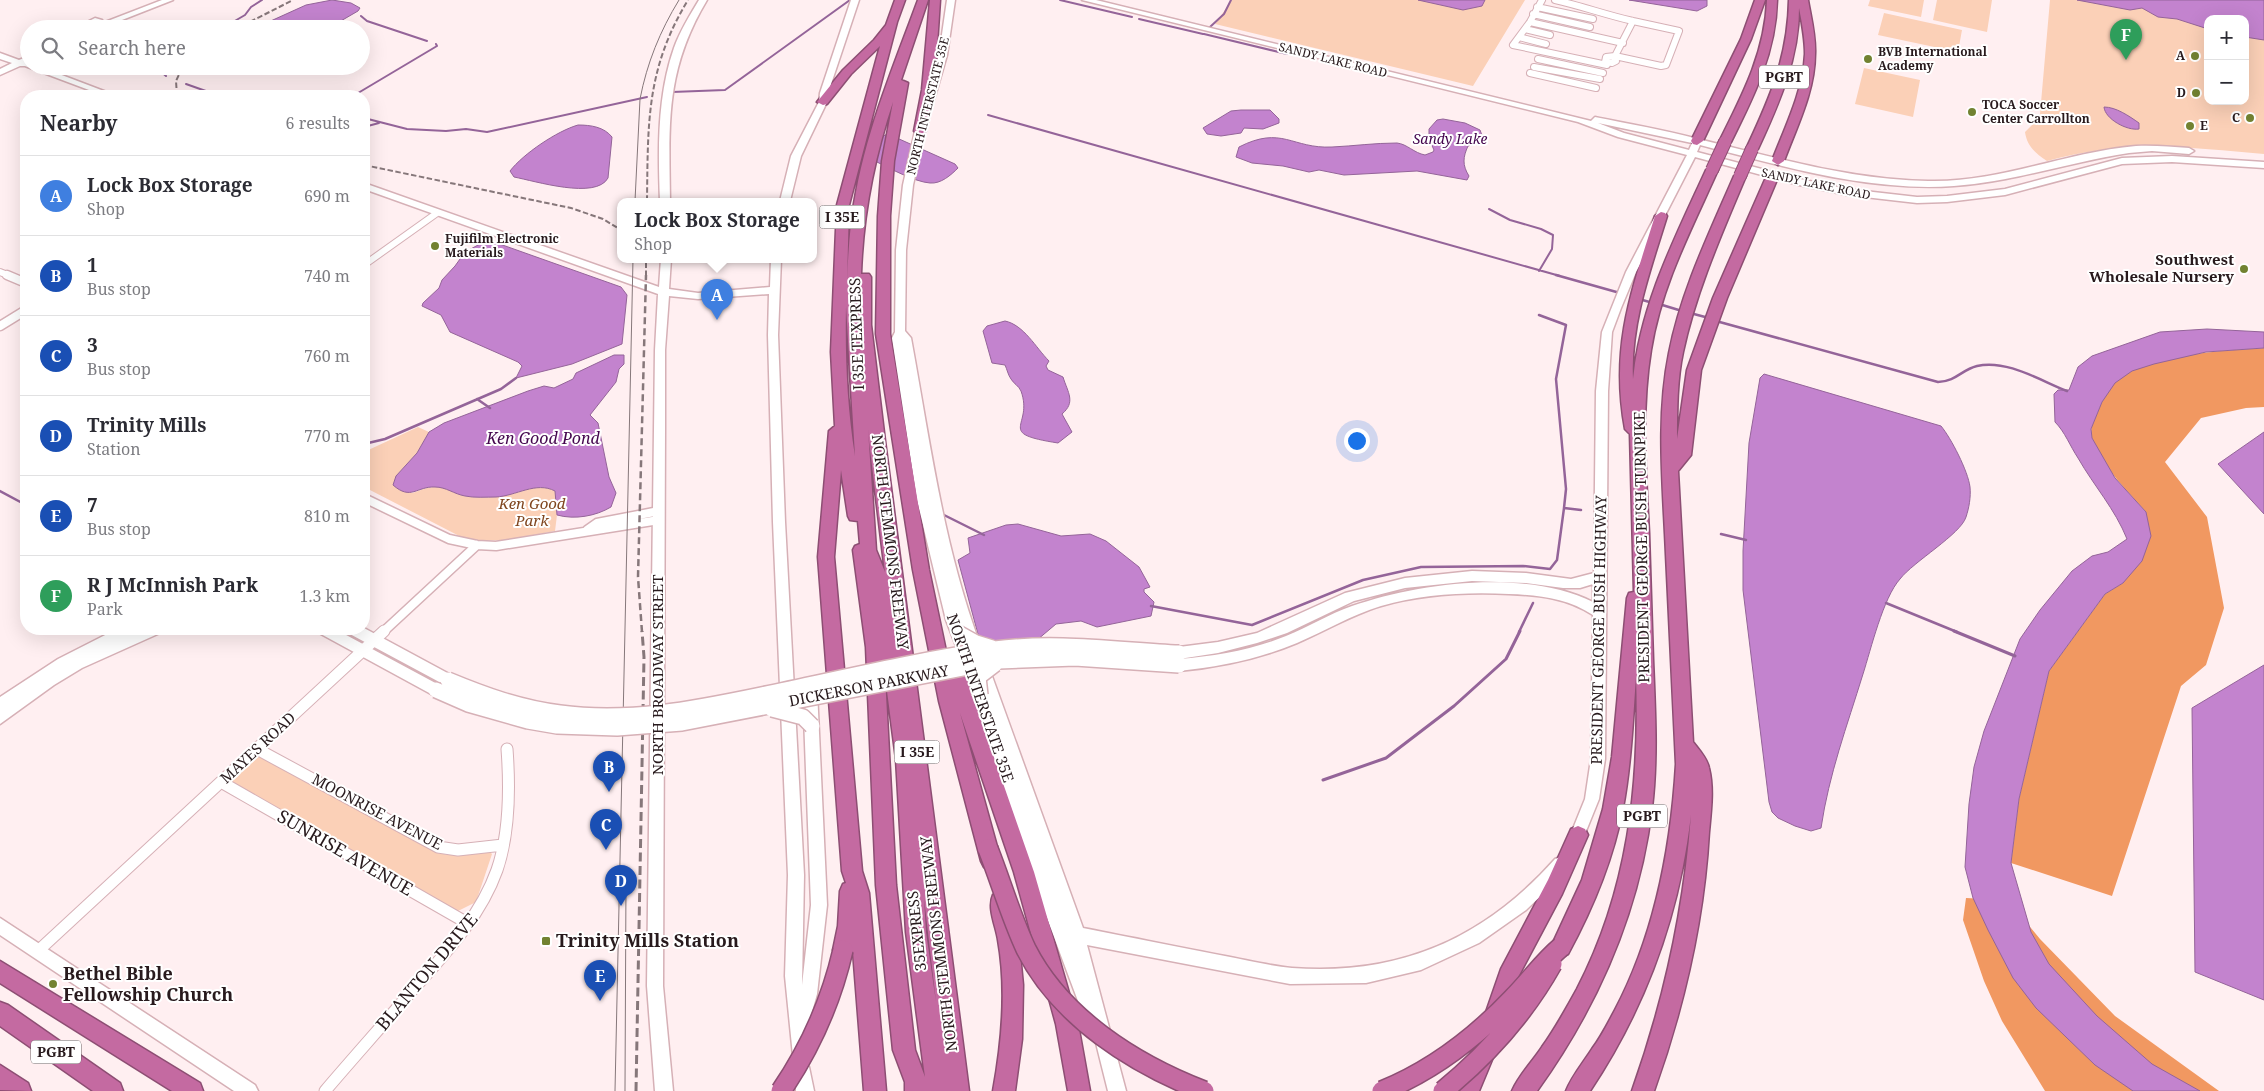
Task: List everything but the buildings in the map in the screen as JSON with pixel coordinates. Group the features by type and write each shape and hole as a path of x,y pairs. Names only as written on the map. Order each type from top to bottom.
{"highway":[{"name":"NORTH STEMMONS FREEWAY","path":"900,0 892,22 843,205 838,352 840,409 875,648 886,886 904,1050 910,1087"},
{"name":"I 35E TEXPRESS","path":"882,585 868,550 853,302 855,251 862,192 876,134 923,0"},
{"name":"NORTH STEMMONS FREEWAY","path":"931,0 882,137 865,248 864,325 944,1065 958,1091"},
{"path":"920,131 928,84 935,0"},
{"path":"1696,141 1746,39 1760,0"},
{"name":"PRESIDENT GEORGE BUSH TURNPIKE","path":"1523,1091 1548,1059 1581,1006 1609,947 1638,839 1646,760 1638,451 1639,402 1645,344 1662,282 1712,170 1755,81 1769,35 1772,0"},
{"name":"PRESIDENT GEORGE BUSH TURNPIKE","path":"1579,1089 1618,1028 1636,989 1664,915 1673,878 1684,805 1685,746 1670,470 1670,400 1676,353 1693,290 1740,176 1782,84 1794,33 1794,0"},
{"path":"1778,161 1797,115 1808,78 1809,38 1803,0"},
{"path":"823,102 847,72 878,42 892,22"},
{"path":"902,83 888,162 884,216 883,334 921,570 948,701 988,849 1010,948 1013,978 1012,1042 1004,1091"},
{"path":"1670,470 1683,454 1686,412 1694,370 1720,298 1773,175"},
{"path":"1638,451 1626,405 1627,338 1636,274 1660,216"},
{"path":"781,1091 812,1042 838,980 848,926 852,871 826,557 840,409"},
{"path":"1443,1091 1469,1069 1514,1020 1537,988 1588,895 1613,809 1623,728 1630,636 1642,554"},
{"path":"921,570 1024,872 1067,1024 1079,1091"},
{"name":"35EXPRESS","path":"882,585 905,759 916,932 944,1065"},
{"path":"1643,1091 1656,1058 1677,983 1693,908 1700,829 1700,766 1685,746"},
{"path":"1468,1091 1483,1055 1508,976 1549,898 1578,835"},
{"path":"988,849 1026,948 1037,968 1056,991 1089,1023 1124,1052 1166,1076 1204,1091"},
{"path":"852,871 858,892 875,1091"},
{"path":"1382,1091 1413,1078 1450,1056 1487,1024 1548,957 1561,947"},
{"path":"0,971 192,1091"},
{"name":"PGBT","path":"0,1013 112,1091"},
{"path":"938,1091 944,1065"},
{"path":"0,1076 20,1091"}],"main road":[{"path":"100,20 152,0"},
{"path":"115,20 169,0"},
{"path":"665,198 664,125 669,82 676,51 683,33 703,0"},
{"path":"787,198 796,156 823,102 824,93 855,0"},
{"name":"NORTH INTERSTATE 35E","path":"951,0 943,55 920,131 908,185 901,250 900,332 897,338 923,500 953,620 1069,935"},
{"name":"SANDY LAKE ROAD","path":"1086,0 1581,120 1657,146 1799,182 1862,194 1917,200 1947,199 2005,192 2122,161 2172,159 2262,161"},
{"path":"0,56 20,63"},
{"path":"0,72 20,57"},
{"path":"0,65 20,60"},
{"path":"54,75 96,90"},
{"name":"SANDY LAKE ROAD","path":"1581,120 1590,119 1673,134 1813,170 1886,182 1953,184 1980,182 2046,166 2130,150 2164,149 2262,161"},
{"path":"1673,134 1689,133 1702,127"},
{"path":"1660,216 1685,170 1696,141"},
{"path":"1657,146 1679,156 1685,170"},
{"path":"1783,148 1792,159 1813,170"},
{"path":"2164,149 2172,159"},
{"path":"1773,175 1778,161"},
{"path":"1685,170 1704,164 1725,168 1757,178 1767,190 1782,183 1799,182"},
{"path":"2046,166 2065,176"},
{"path":"370,188 663,292 698,296 730,295 774,290"},
{"name":"NORTH BROADWAY STREET","path":"664,1091 655,986 659,515 663,292 666,263"},
{"path":"776,263 773,335 779,513 796,875 793,976 805,1091"},
{"name":"PRESIDENT GEORGE BUSH HIGHWAY","path":"1069,935 1290,976 1339,976 1392,970 1417,963 1454,948 1490,928 1510,914 1544,883 1568,854 1578,835 1592,799 1598,759 1602,391 1607,332 1636,274"},
{"name":"NORTH INTERSTATE 35E","path":"900,332 906,338 930,481 952,578 1109,1053 1117,1091"},
{"name":"DICKERSON PARKWAY","path":"1179,659 1247,642 1282,629 1350,597 1410,582 1447,577 1489,576 1528,578 1564,584 1583,583 1600,576"},
{"name":"DICKERSON PARKWAY","path":"364,635 448,680 478,693 519,706 546,712 588,716 633,716 679,712 810,692 998,655 1179,659 1220,662 1251,654 1291,640 1325,622 1363,606 1405,595 1448,589 1488,587 1547,592 1565,595 1586,602 1600,612"},
{"path":"958,633 998,655 978,678 982,701"},
{"path":"0,705 124,635"},
{"name":"DICKERSON PARKWAY","path":"335,635 436,690 466,704 496,715 539,724 590,730 635,729 764,707 810,692"},
{"path":"0,718 45,678"},
{"path":"799,1033 809,994 819,905 810,692"},
{"path":"764,707 790,712 803,717 812,726"},
{"path":"0,926 249,1091"},
{"path":"775,1091 802,1073"}],"street":[{"path":"1542,0 1530,22 1513,45 1607,65"},
{"path":"1555,0 1589,8 1597,13 1633,20 1680,33 1666,65 1661,66 1615,56 1633,20"},
{"path":"1538,7 1593,19"},
{"path":"1586,34 1597,13"},
{"path":"1534,14 1590,27"},
{"path":"1530,22 1623,43"},
{"path":"1524,29 1550,36"},
{"path":"1519,37 1546,44"},
{"path":"1538,59 1602,76 1532,70 1596,88"},
{"path":"370,261 437,213"},
{"path":"0,272 20,280"},
{"path":"0,326 20,314"},
{"path":"370,501 449,539 477,545 496,546 587,530 598,530 659,515"},
{"name":"MAYES ROAD","path":"38,951 477,545"},
{"name":"MOONRISE AVENUE","path":"257,749 438,847 458,850 503,845"},
{"name":"BLANTON DRIVE","path":"325,1091 469,924 490,888 498,869 503,845 509,773 507,749"},
{"name":"SUNRISE AVENUE","path":"221,782 469,924"}],"green space":[{"path":"1232,0 1525,0 1473,86 1215,24"},
{"path":"1870,0 1924,0 1921,17 1868,6"},
{"path":"1937,0 1992,0 1987,32 1933,20"},
{"path":"2050,0 2264,0 2264,154 2155,147 2101,150 2047,161 2032,149 2025,132 2040,114"},
{"path":"1884,13 1962,30 1958,52 1878,35"},
{"path":"1864,68 1920,80 1913,117 1855,104"},
{"name":"Ken Good Park","path":"418,427 429,432 417,453 396,476 412,493 438,487 464,496 495,497 532,488 548,488 555,491 557,515 555,531 507,540 469,541 370,490 370,449"},
{"path":"255,755 263,755 437,853 450,855 488,850 492,854 476,902 456,912 230,784 230,779"}],"shaded area":[{"path":"2264,348 2264,407 2246,408 2201,418 2165,462 2207,517 2224,608 2206,665 2181,686 2112,896 2011,863 2019,799 2049,671 2105,594 2123,583 2146,512 2108,468 2096,449 2092,438 2094,420 2107,392 2114,383 2127,374 2143,366 2163,360 2228,350"},
{"path":"1966,898 1986,899 2013,906 2040,939 2115,1016 2219,1091 2045,1091 2002,1021 1984,981 1963,920"}],"water":[{"path":"332,0 351,3 360,8 342,20 273,20 306,5"},
{"path":"1418,0 1485,0 1482,6 1463,10"},
{"path":"1629,0 1707,0 1707,6 1697,11"},
{"path":"2077,0 2264,0 2264,40 2249,38 2249,15 2204,15 2204,28 2177,19 2158,17 2142,8 2130,10"},
{"path":"2104,107 2118,110 2139,123 2139,129 2123,126 2112,120"},
{"path":"1270,110 1279,119 1279,123 1263,129 1244,128 1241,133 1221,136 1207,134 1203,128 1231,111"},
{"name":"Sandy Lake","path":"1443,119 1465,123 1480,130 1483,138 1478,143 1468,146 1465,154 1464,165 1469,176 1467,180 1417,171 1344,175 1319,170 1309,172 1283,166 1252,163 1236,157 1239,147 1266,138 1277,138 1318,147 1397,143 1425,155 1434,150 1429,139 1429,129 1437,120"},
{"path":"578,125 597,127 612,137 608,178 601,184 591,188 564,187 514,177 510,171 523,157 551,138"},
{"path":"888,134 955,164 958,168 945,178 934,183 917,180 895,171 875,161 878,138"},
{"path":"494,242 621,287 627,295 622,344 572,364 516,378 522,366 518,362 450,332 441,315 422,306 423,303 439,288 442,280 465,252 480,244"},
{"path":"1005,321 1012,323 1024,332 1049,361 1046,366 1048,370 1063,377 1070,401 1062,414 1072,432 1058,443 1027,436 1022,432 1020,427 1024,403 1021,391 1013,382 1005,365 992,363 983,331 987,326"},
{"path":"2207,329 2264,332 2264,348 2206,352 2132,371 2115,383 2102,402 2091,429 2092,438 2115,478 2146,512 2151,536 2142,561 2123,583 2105,594 2049,671 2019,799 2011,863 2031,932 2049,964 2097,1016 2152,1064 2200,1091 2133,1091 2095,1065 2036,1008 2013,978 1973,898 1965,867 1969,804 1974,767 1984,731 2020,639 2040,610 2072,571 2092,556 2108,552 2127,539 2062,430 2055,422 2054,394 2058,390 2069,390 2078,367 2092,356 2160,332"},
{"name":"Ken Good Pond","path":"614,355 624,355 624,364 619,369 616,382 590,415 598,423 609,477 616,493 611,507 599,513 571,517 557,515 555,491 548,488 533,488 496,497 469,497 435,487 405,492 393,485 396,476 417,453 429,432 444,423 528,391 544,386 554,388 573,379 576,373"},
{"path":"1764,374 1941,426 1959,455 1970,487 1969,506 1962,524 1946,540 1906,572 1888,598 1878,624 1839,750 1824,808 1821,828 1811,831 1778,818 1772,812 1769,802 1743,590 1743,551 1749,443 1760,378"},
{"path":"2264,432 2264,514 2218,464"},
{"path":"1018,524 1061,536 1090,534 1106,541 1139,567 1150,587 1144,589 1144,592 1154,602 1151,616 1097,627 1081,621 1056,624 1037,640 982,649 958,560 970,553 968,538 1006,525"},
{"path":"2264,665 2264,1000 2195,972 2192,708"}],"waterway":[{"path":"236,20 262,0"},
{"path":"672,92 725,90 850,0"},
{"path":"1060,0 1132,17"},
{"path":"1210,27 1224,14 1231,0"},
{"path":"361,16 366,20"},
{"path":"1139,19 1203,34"},
{"path":"370,22 427,41"},
{"path":"1204,34 1287,54"},
{"path":"363,90 437,46 436,44"},
{"path":"186,84 203,90"},
{"path":"370,120 407,129 446,131 466,129 487,132 647,97"},
{"path":"988,115 1539,270"},
{"path":"370,125 379,123"},
{"path":"1489,209 1510,220 1541,229 1553,235 1552,249 1539,270"},
{"path":"1539,270 1560,276"},
{"path":"1556,275 1620,293"},
{"path":"1639,299 1653,303"},
{"path":"1659,304 1682,311"},
{"path":"1690,313 1709,318"},
{"path":"1539,315 1566,325 1556,379 1566,489 1564,508"},
{"path":"1716,321 1938,382 1950,380 1977,366 1988,365 2012,368 2067,391"},
{"path":"477,399 501,389 516,378"},
{"path":"370,443 385,439 477,399"},
{"path":"477,399 490,408"},
{"path":"0,491 20,502"},
{"path":"1151,606 1252,625 1363,580 1421,567 1523,566 1550,569 1557,560 1564,508"},
{"path":"1564,508 1581,510"},
{"path":"942,514 984,535"},
{"path":"1721,534 1746,540"},
{"path":"1519,632 1533,603"},
{"path":"1886,603 1957,632"},
{"path":"1323,780 1386,758 1454,706 1506,659 1520,631"},
{"path":"1954,631 2015,656"}],"tram line":[{"path":"635,198 640,99 646,73 655,48 679,0"},
{"path":"615,1091 633,263"},
{"path":"625,1091 626,879"}],"railway":[{"path":"254,20 293,0"},
{"path":"647,198 649,121 652,97 664,50 674,25 688,0"},
{"path":"177,90 176,81 179,75"},
{"path":"370,166 571,208 603,219 617,228"},
{"path":"646,263 646,275"},
{"path":"642,632 638,577 646,275"},
{"path":"636,1091 644,657 642,631"}],"place":[{"name":"A","path":"2195,56"},
{"name":"BVB International Academy","path":"1868,59"},
{"name":"R J McInnish Park","path":"2126,60"},
{"name":"D","path":"2196,93"},
{"name":"TOCA Soccer Center Carrollton","path":"1972,112"},
{"name":"C","path":"2250,118"},
{"name":"E","path":"2190,126"},
{"name":"Fujifilm Electronic Materials","path":"435,246"},
{"name":"Southwest Wholesale Nursery","path":"2244,269"},
{"name":"Lock Box Storage","path":"717,320"},
{"name":"1","path":"609,792"},
{"name":"3","path":"606,850"},
{"name":"Trinity Mills","path":"621,906"},
{"name":"Trinity Mills Station","path":"546,941"},
{"name":"Bethel Bible Fellowship Church","path":"53,984"},
{"name":"7","path":"600,1001"}]}
